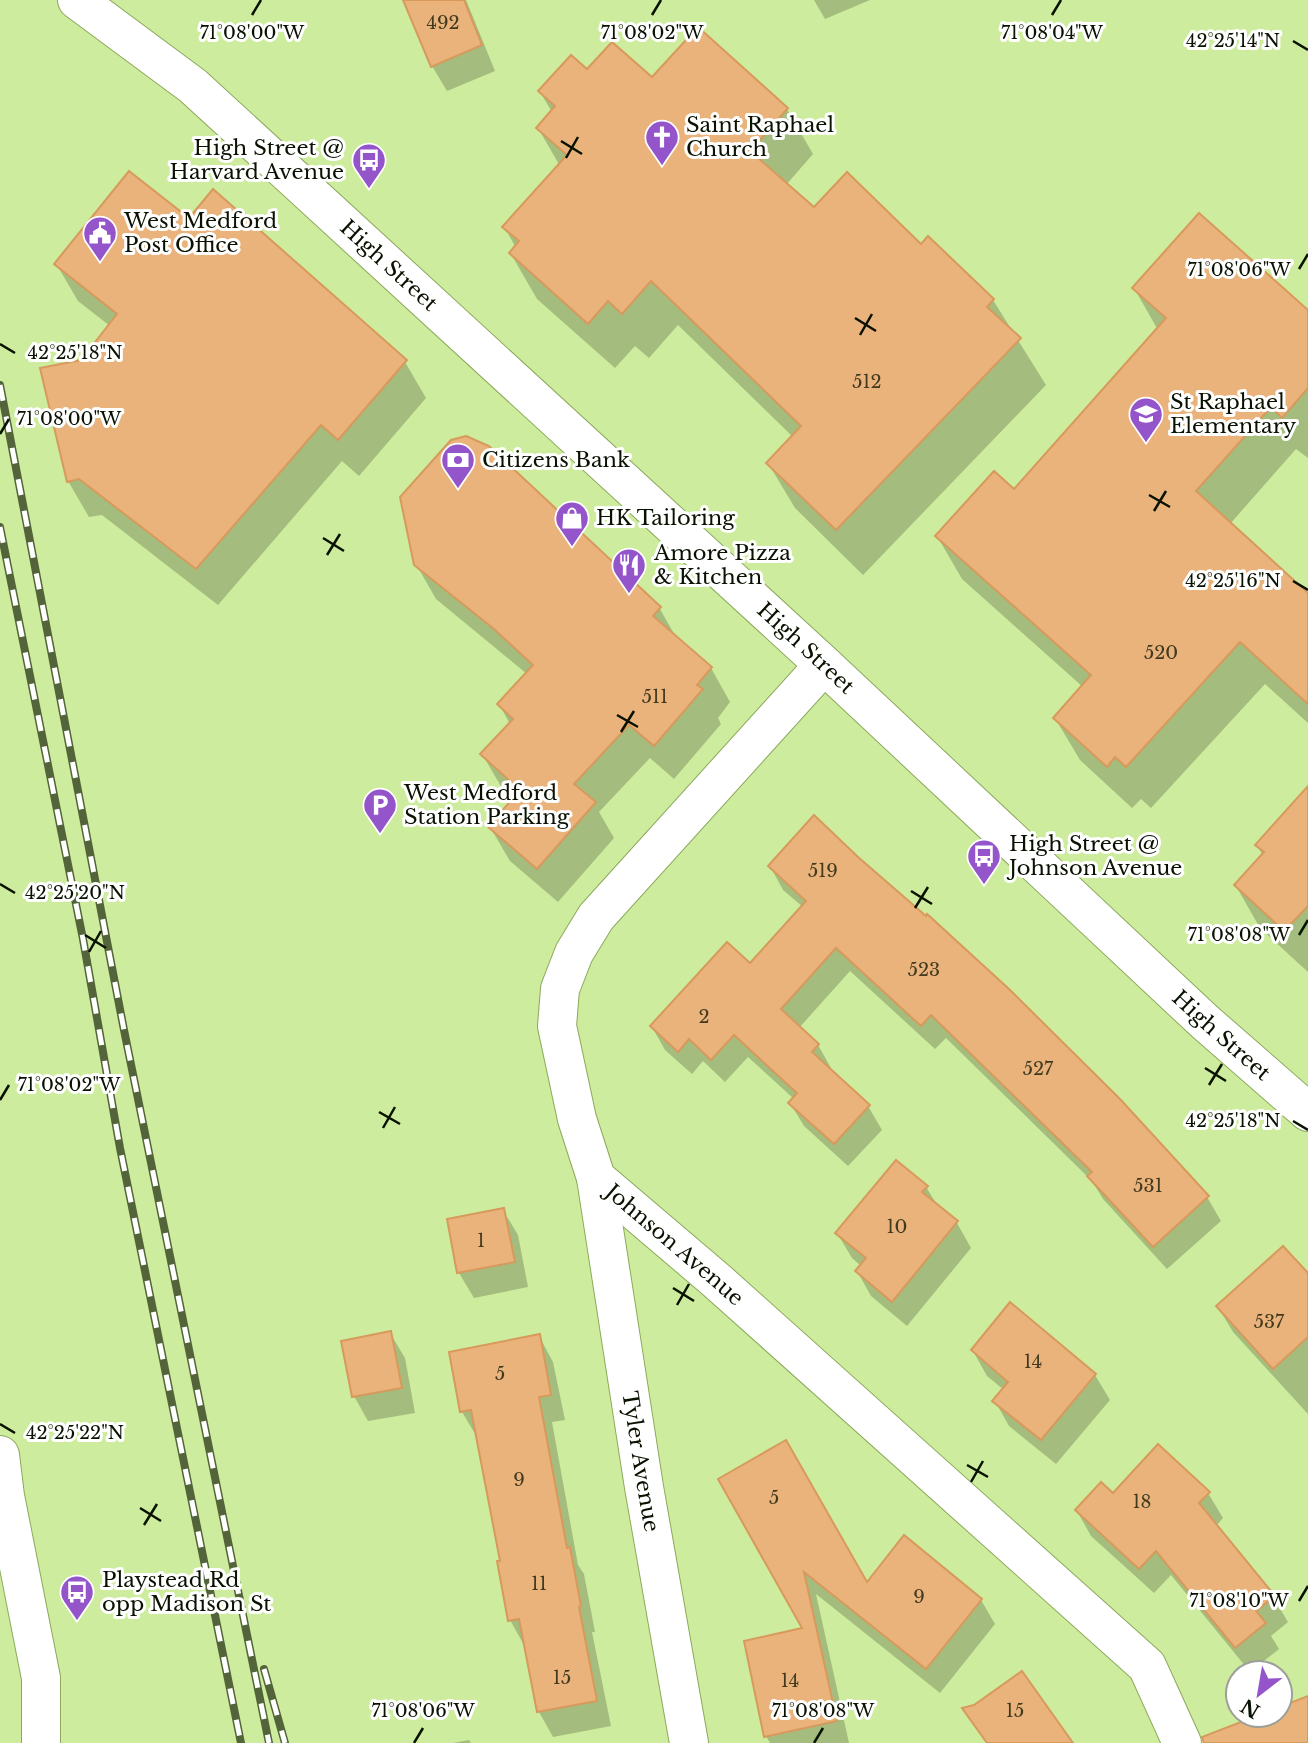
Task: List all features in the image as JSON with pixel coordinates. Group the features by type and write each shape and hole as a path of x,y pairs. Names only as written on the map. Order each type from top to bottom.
{"street":[{"name":"High Street","path":"99,6 193,86 824,665 1205,1022 1308,1112"},
{"name":"Johnson Avenue","path":"824,665 596,917 574,953 560,989 557,1026 577,1119 596,1178 737,1299 1147,1665 1182,1743"},
{"name":"Tyler Avenue","path":"596,1178 645,1487 690,1743"},
{"path":"0,1455 5,1496 41,1678 41,1743"}],"building":[{"path":"403,0 464,0 482,45 431,67"},
{"path":"698,27 788,108 750,151 814,207 847,172 921,244 928,236 994,299 987,307 1021,338 836,530 766,463 801,426 651,281 622,314 608,301 588,324 509,253 519,241 502,227 567,155 536,128 555,106 538,91 571,55 587,69 612,42 652,77"},
{"path":"129,171 189,218 213,189 407,360 338,440 321,425 196,569 79,479 67,482 40,368 81,360 117,314 54,264"},
{"name":"St Raphael Elementary","path":"1199,213 1308,310 1308,388 1282,418 1271,407 1196,491 1308,593 1308,704 1240,642 1126,767 1115,757 1107,767 1053,718 1091,675 935,536 994,471 1014,489 1166,318 1132,288"},
{"path":"466,436 489,446 661,607 653,616 712,667 697,685 703,689 654,746 629,725 574,784 596,802 537,869 488,827 520,790 480,754 513,719 497,704 533,665 494,629 414,565 400,497 451,440"},
{"path":"1308,786 1308,906 1284,931 1234,885 1264,852 1255,845"},
{"path":"814,815 1009,989 1120,1099 1209,1196 1153,1247 1087,1176 1092,1172 931,1015 921,1026 836,948 781,1009 819,1044 812,1052 870,1105 834,1144 788,1103 797,1093 734,1035 711,1060 689,1039 678,1052 650,1026 727,942 750,963 806,901 768,866"},
{"path":"896,1160 928,1186 922,1192 958,1221 892,1302 855,1271 866,1258 835,1233"},
{"path":"504,1208 515,1262 457,1273 447,1219"},
{"path":"1283,1246 1308,1273 1308,1337 1273,1369 1216,1306"},
{"path":"1010,1302 1096,1374 1041,1440 992,1401 1008,1382 971,1350"},
{"path":"391,1331 402,1388 352,1397 341,1341"},
{"path":"540,1334 551,1395 539,1397 567,1548 570,1547 597,1701 537,1712 519,1619 508,1621 497,1561 500,1561 471,1410 460,1412 449,1352"},
{"path":"786,1440 867,1582 904,1535 982,1599 926,1669 804,1572 837,1721 764,1737 744,1641 802,1628 718,1479"},
{"path":"1158,1444 1210,1492 1199,1503 1275,1596 1256,1611 1266,1623 1235,1648 1156,1551 1139,1569 1075,1510 1101,1482 1113,1493"},
{"path":"1022,1671 1073,1743 987,1743 962,1708 974,1705"},
{"path":"1308,1696 1308,1743 1204,1743 1202,1737 1224,1729 1294,1729 1294,1702"}],"railway":[{"path":"0,385 124,1030 269,1743"},
{"path":"0,527 83,939 120,1148 241,1743"},
{"path":"264,1669 285,1743"}],"place":[{"name":"Saint Raphael Church","path":"662,167"},
{"name":"High Street @ Harvard Avenue","path":"369,190"},
{"name":"West Medford Post Office","path":"100,263"},
{"name":"St Raphael Elementary","path":"1146,444"},
{"name":"Citizens Bank","path":"458,490"},
{"name":"HK Tailoring","path":"572,548"},
{"name":"Amore Pizza & Kitchen","path":"629,595"},
{"name":"West Medford Station Parking","path":"380,835"},
{"name":"High Street @ Johnson Avenue","path":"984,886"},
{"name":"Playstead Rd opp Madison St","path":"77,1622"}]}
